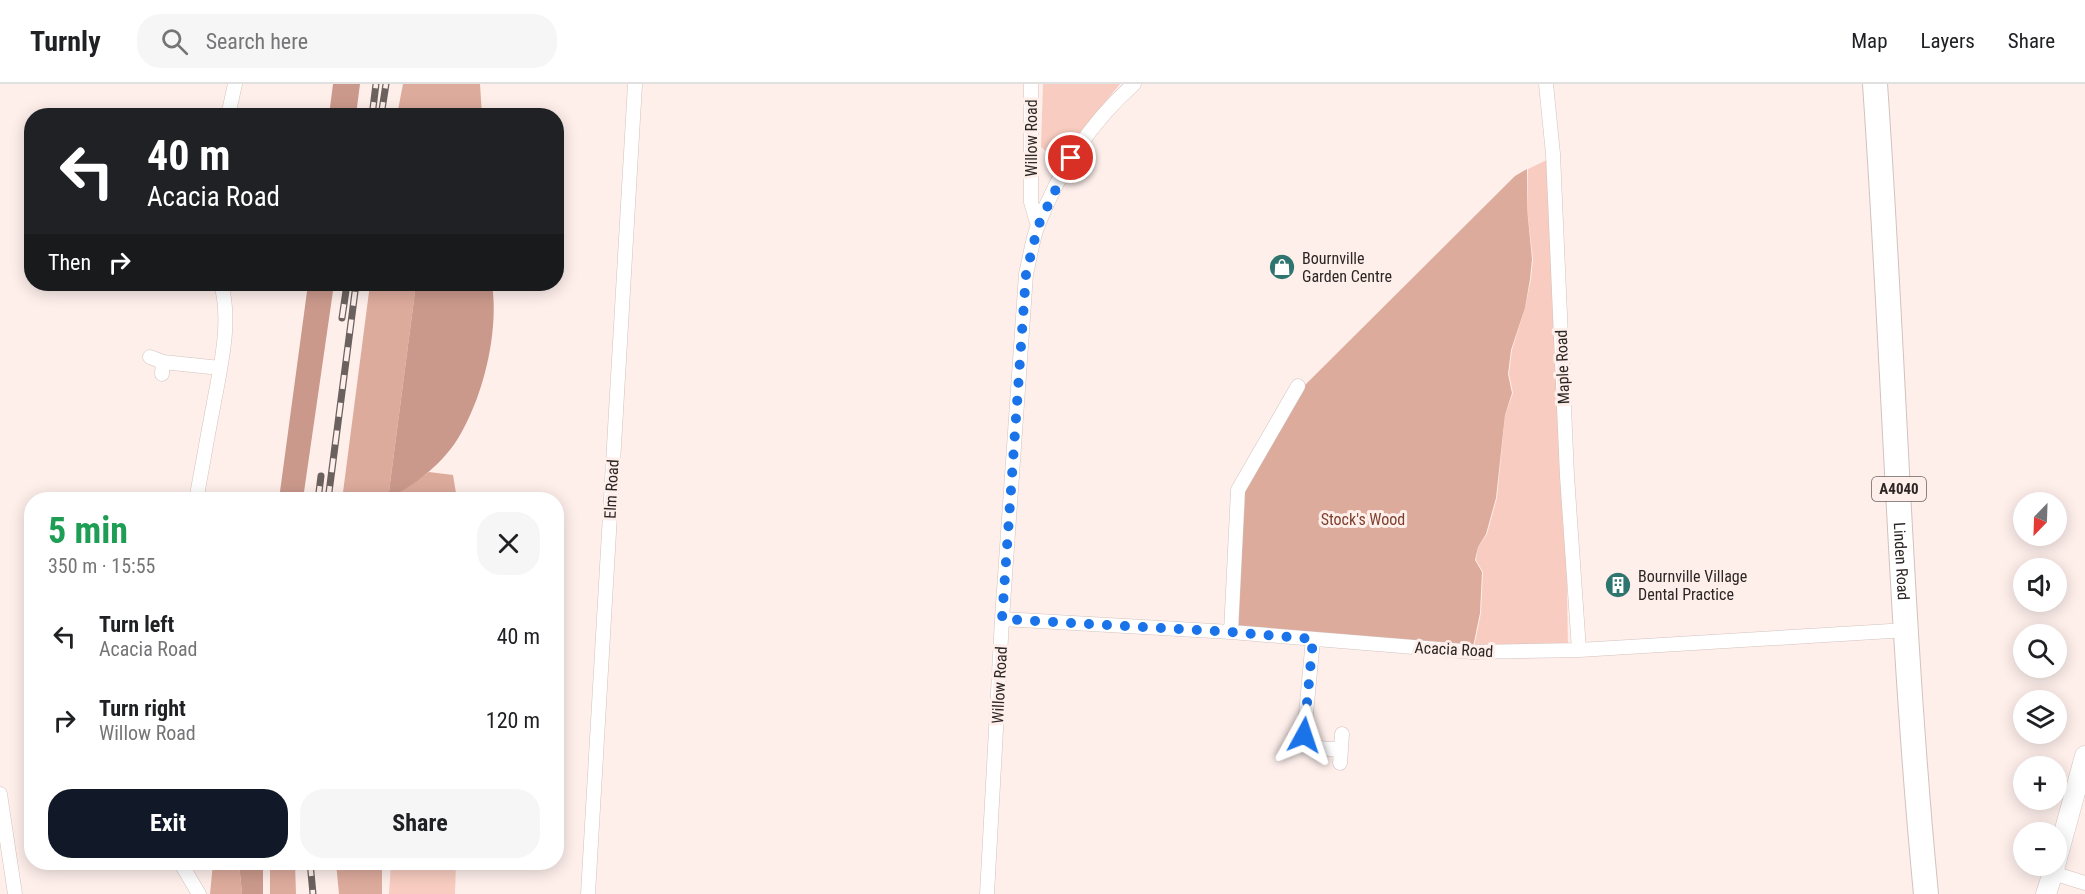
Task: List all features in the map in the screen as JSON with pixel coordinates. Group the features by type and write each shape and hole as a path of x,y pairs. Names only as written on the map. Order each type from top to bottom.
{"highway":[{"name":"Linden Road","path":"1875,84 1907,630 1926,894"}],"street":[{"path":"230,108 235,84"},
{"name":"Elm Road","path":"588,894 635,84"},
{"name":"Willow Road","path":"1031,84 1031,202 1038,226"},
{"name":"Willow Road","path":"987,894 1002,619 1026,274 1038,226 1071,158 1095,124 1134,84"},
{"name":"Maple Road","path":"1546,84 1553,154 1567,476 1579,650"},
{"path":"197,492 225,330 223,291"},
{"path":"158,364 220,368"},
{"path":"1231,632 1238,490 1298,386"},
{"name":"Acacia Road","path":"1002,619 1231,632 1474,652 1579,650 1907,630"},
{"path":"1313,639 1304,735 1310,744 1340,756 1342,734"},
{"path":"2067,823 2085,756"},
{"path":"0,794 15,894"},
{"path":"185,870 199,894"},
{"path":"2067,873 2085,883"},
{"path":"2046,894 2052,876"}],"shaded area":[{"path":"333,84 360,84 357,108 330,108"},
{"path":"1043,84 1120,84 1064,152 1050,154 1041,147"},
{"path":"1553,157 1565,478 1568,645 1474,647 1481,613 1483,572 1476,560 1478,547 1487,534 1497,498 1505,415 1513,393 1509,374 1512,350 1531,279 1533,259 1527,209 1528,169"},
{"path":"307,291 333,291 304,492 280,492"},
{"path":"415,291 493,291 493,322 488,362 469,419 454,445 437,464 400,492 389,492"},
{"path":"240,870 263,870 263,894 242,894"},
{"path":"391,870 456,870 455,894 389,894"}],"green space":[{"path":"403,84 480,84 482,108 398,108"},
{"name":"Stock's Wood","path":"1527,169 1527,208 1532,259 1530,279 1525,308 1511,350 1508,374 1512,393 1505,415 1496,498 1486,534 1478,547 1475,560 1482,572 1480,613 1473,647 1236,627 1244,492 1301,389 1515,176"},
{"path":"369,291 415,291 389,492 343,492"},
{"path":"429,472 453,475 456,492 400,492"},
{"path":"212,870 240,870 242,894 210,894"},
{"path":"270,870 295,870 296,894 270,894"},
{"path":"337,870 382,870 382,894 339,894"}],"railway":[{"path":"373,108 376,84"},
{"path":"382,108 386,84"},
{"path":"342,318 346,291"},
{"path":"329,492 355,291"},
{"path":"319,492 321,476"},
{"path":"311,870 313,894"}],"place":[{"name":"Bournville Garden Centre","path":"1282,267"},
{"name":"Bournville Village Dental Practice","path":"1618,585"}],"route":[{"path":"1071,158 1038,226 1026,274 1002,619 1313,639 1304,735"}]}
